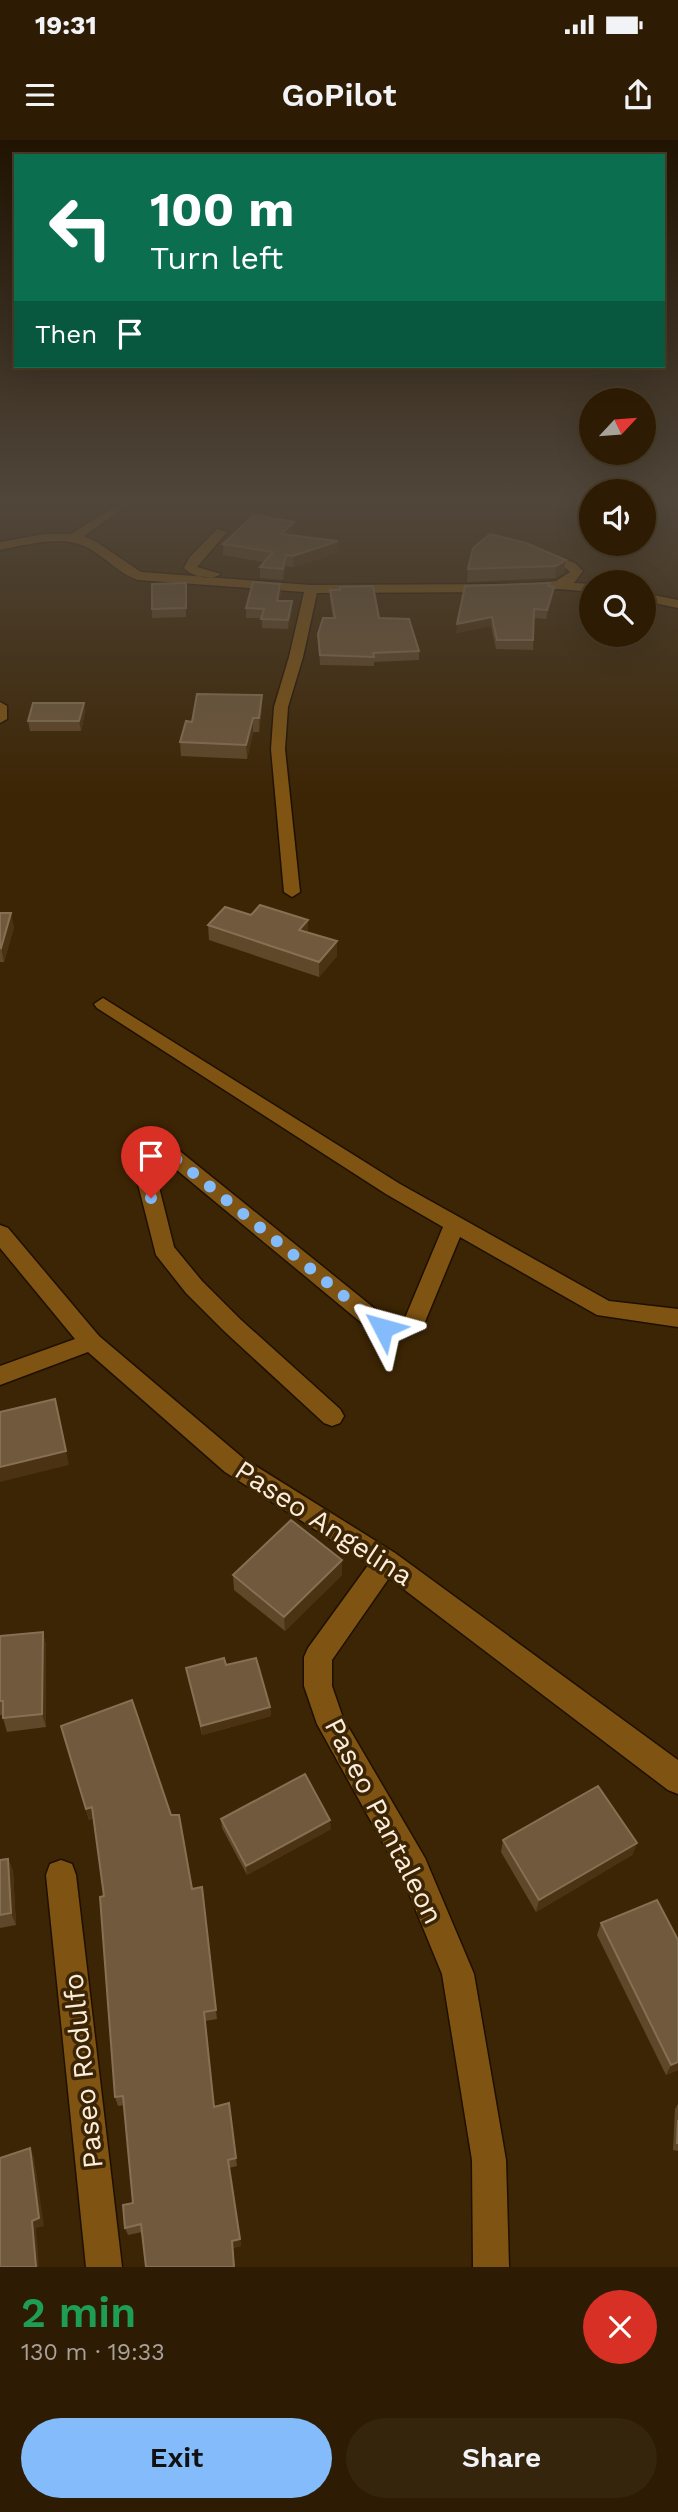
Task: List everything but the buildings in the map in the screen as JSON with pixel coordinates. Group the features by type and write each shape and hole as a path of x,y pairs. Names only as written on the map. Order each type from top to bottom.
{"street":[{"path":"292,892 278,749 281,707 309,598"},
{"path":"656,599 678,604"},
{"path":"0,706 0,719"},
{"path":"103,1004 393,1189 605,1309 678,1318"},
{"path":"332,1416 232,1325 194,1287 164,1249 138,1147 139,1138 148,1136 383,1328 396,1332 408,1329 414,1323 455,1224"},
{"name":"Paseo Angelina","path":"0,1233 91,1342 234,1465 386,1561 678,1780"},
{"path":"0,1376 91,1342"},
{"name":"Paseo Pantaleon","path":"386,1561 318,1657 318,1686 331,1724 414,1869 458,1973 489,2160 491,2267"},
{"name":"Paseo Rodulfo","path":"61,1875 104,2267"}],"route":[{"path":"151,1198 137,1141 144,1136 148,1136 383,1328"}]}
